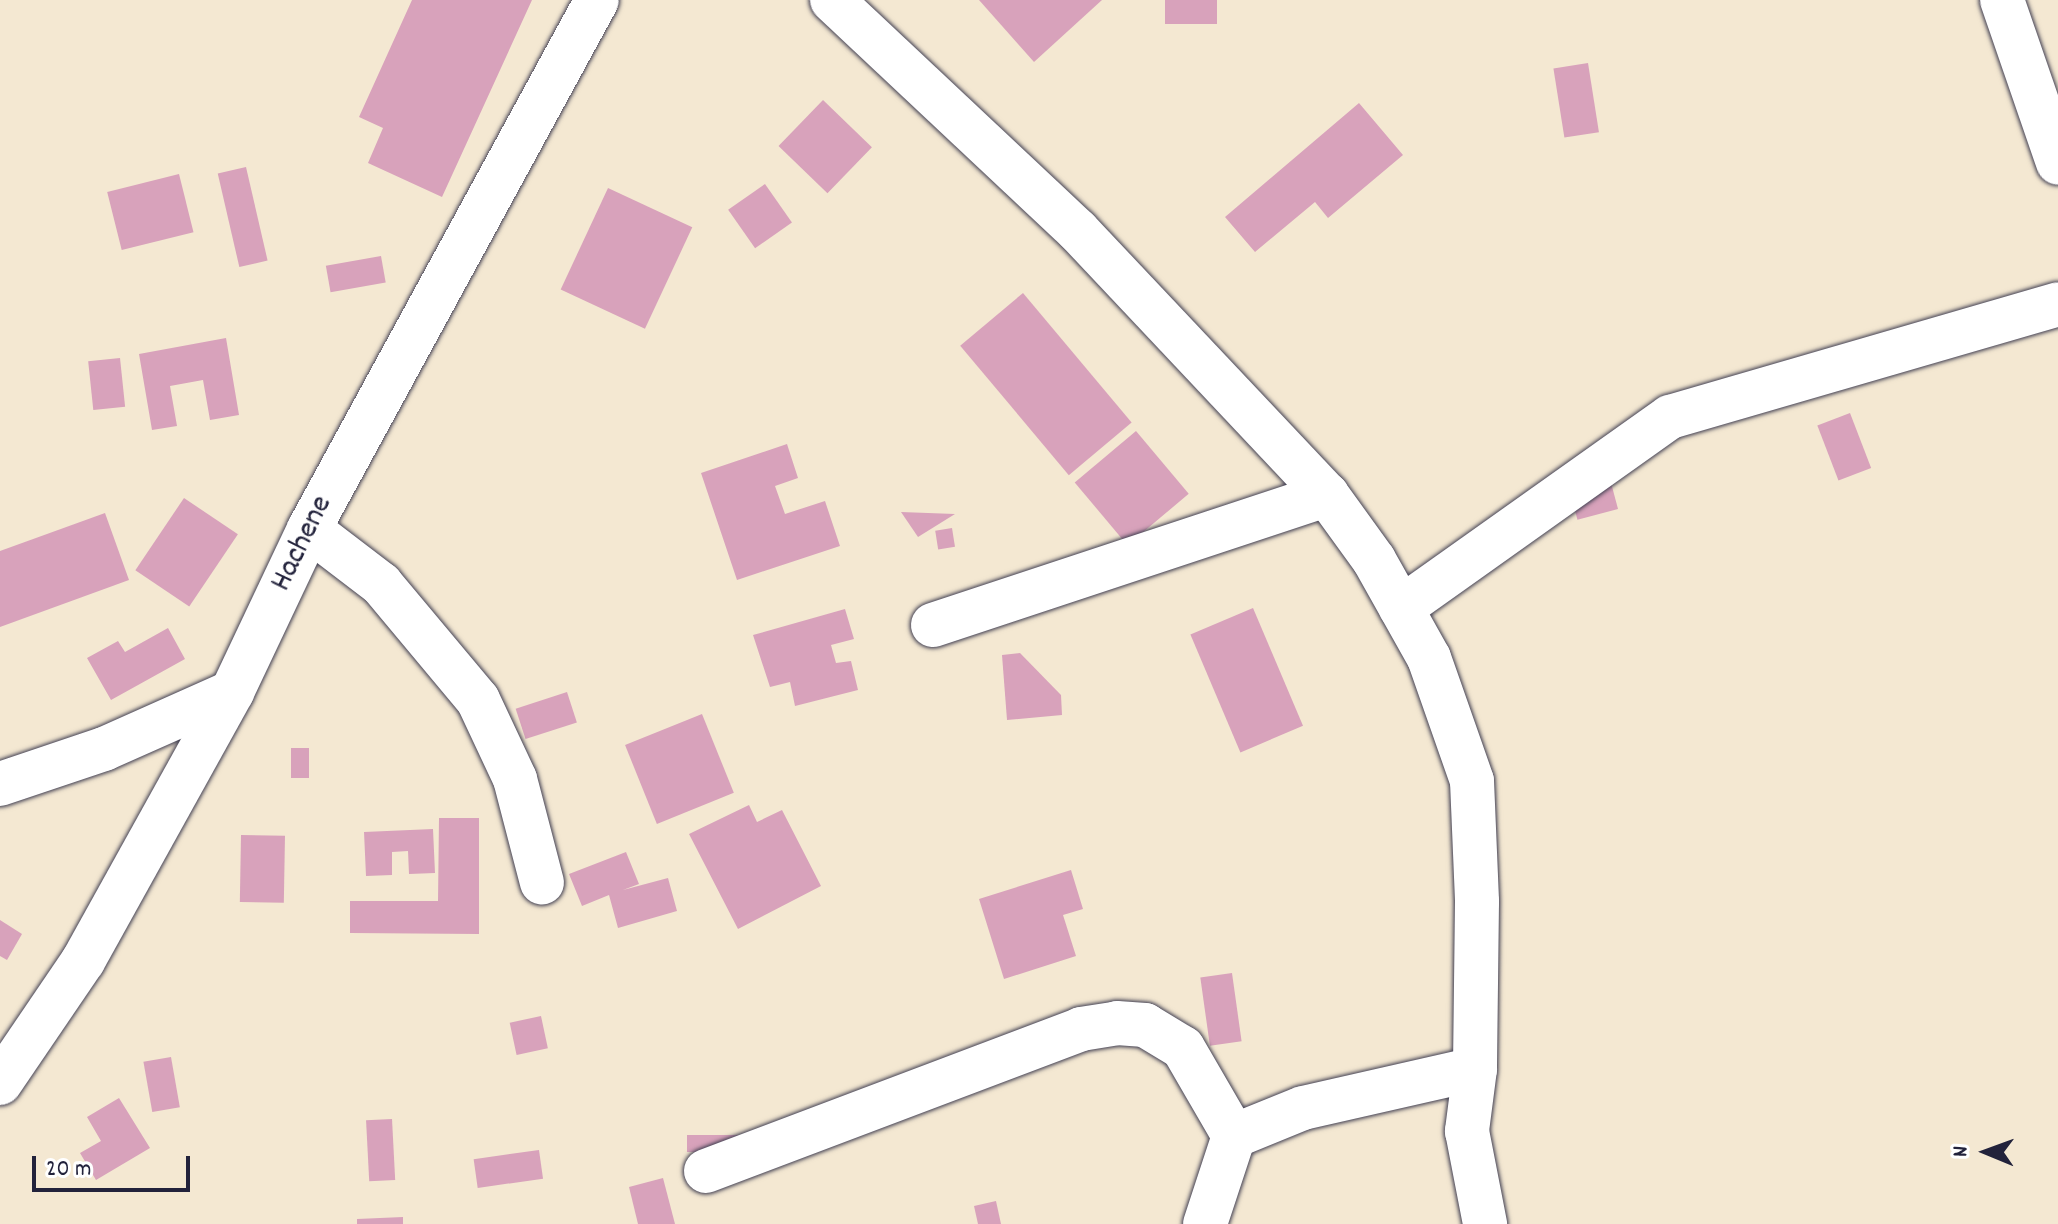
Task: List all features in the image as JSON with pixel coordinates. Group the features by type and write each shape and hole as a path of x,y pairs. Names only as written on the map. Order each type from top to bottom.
{"street":[{"name":"Hachene","path":"0,1083 83,961 232,692 309,529 597,0"},
{"path":"832,0 1078,231 1327,495 1401,608 1429,658 1472,781 1477,902 1475,1069 1467,1131 1485,1224"},
{"path":"2002,0 2058,163"},
{"path":"1401,608 1670,417 2058,304"},
{"path":"933,625 1327,495"},
{"path":"309,529 381,584 478,700 515,779 542,883"},
{"path":"0,784 104,749 232,692"},
{"path":"706,1171 1081,1029 1117,1023 1145,1025 1183,1048 1234,1136 1205,1224"},
{"path":"1234,1136 1303,1108 1475,1069"}],"building":[{"path":"412,0 532,0 442,197 368,163 383,128 359,117"},
{"path":"979,0 1102,0 1034,62"},
{"path":"1165,0 1217,0 1217,24 1165,24"},
{"path":"1588,63 1599,132 1564,138 1553,68"},
{"path":"823,100 872,147 827,193 779,146"},
{"path":"1359,103 1403,155 1328,218 1315,202 1255,252 1225,217"},
{"path":"246,167 268,261 239,267 218,174"},
{"path":"179,174 194,232 122,250 107,192"},
{"path":"765,184 792,223 755,248 728,210"},
{"path":"608,188 692,227 645,329 561,290"},
{"path":"381,256 386,283 331,292 326,266"},
{"path":"1023,293 1132,422 1069,475 960,346"},
{"path":"226,338 239,415 210,420 203,380 170,386 177,426 152,430 139,354"},
{"path":"120,358 125,407 93,410 88,361"},
{"path":"1850,413 1871,468 1838,481 1817,426"},
{"path":"1136,431 1189,494 1127,545 1075,482"},
{"path":"787,444 798,478 775,486 785,514 825,501 840,546 737,580 701,473"},
{"path":"1610,479 1618,509 1577,520 1569,490"},
{"path":"184,498 238,534 189,606 135,570"},
{"path":"901,512 955,514 918,537"},
{"path":"105,513 129,580 0,627 0,551"},
{"path":"952,528 955,547 938,549 935,531"},
{"path":"1253,608 1303,726 1240,752 1190,635"},
{"path":"845,609 854,639 831,645 836,663 851,661 858,690 795,706 790,682 770,687 753,635"},
{"path":"168,628 185,659 111,700 87,658 118,641 125,652"},
{"path":"1020,653 1061,695 1062,715 1007,720 1002,655"},
{"path":"567,692 577,722 526,739 516,709"},
{"path":"702,714 734,793 657,824 625,745"},
{"path":"291,748 309,748 309,778 291,778"},
{"path":"749,805 757,822 782,810 821,886 738,929 689,834"},
{"path":"439,818 479,818 479,934 350,933 350,901 438,901"},
{"path":"433,829 435,873 409,874 408,851 392,852 392,875 366,876 364,832"},
{"path":"241,835 285,836 284,903 240,902"},
{"path":"626,852 639,884 623,890 668,878 677,911 618,928 609,895 582,906 569,874"},
{"path":"1071,870 1083,909 1063,915 1076,956 1004,979 979,899"},
{"path":"0,920 22,934 7,960 0,956"},
{"path":"1232,973 1242,1041 1210,1046 1200,977"},
{"path":"541,1016 548,1048 517,1055 510,1023"},
{"path":"171,1057 180,1107 152,1112 143,1062"},
{"path":"119,1098 150,1148 96,1180 80,1153 101,1141 87,1117"},
{"path":"392,1119 395,1180 369,1181 366,1120"},
{"path":"687,1135 738,1135 738,1152 687,1152"},
{"path":"539,1150 543,1179 478,1188 474,1159"},
{"path":"663,1178 675,1224 638,1224 629,1187"},
{"path":"996,1201 1001,1224 978,1224 974,1206"},
{"path":"403,1217 403,1224 357,1224 357,1219"}]}
